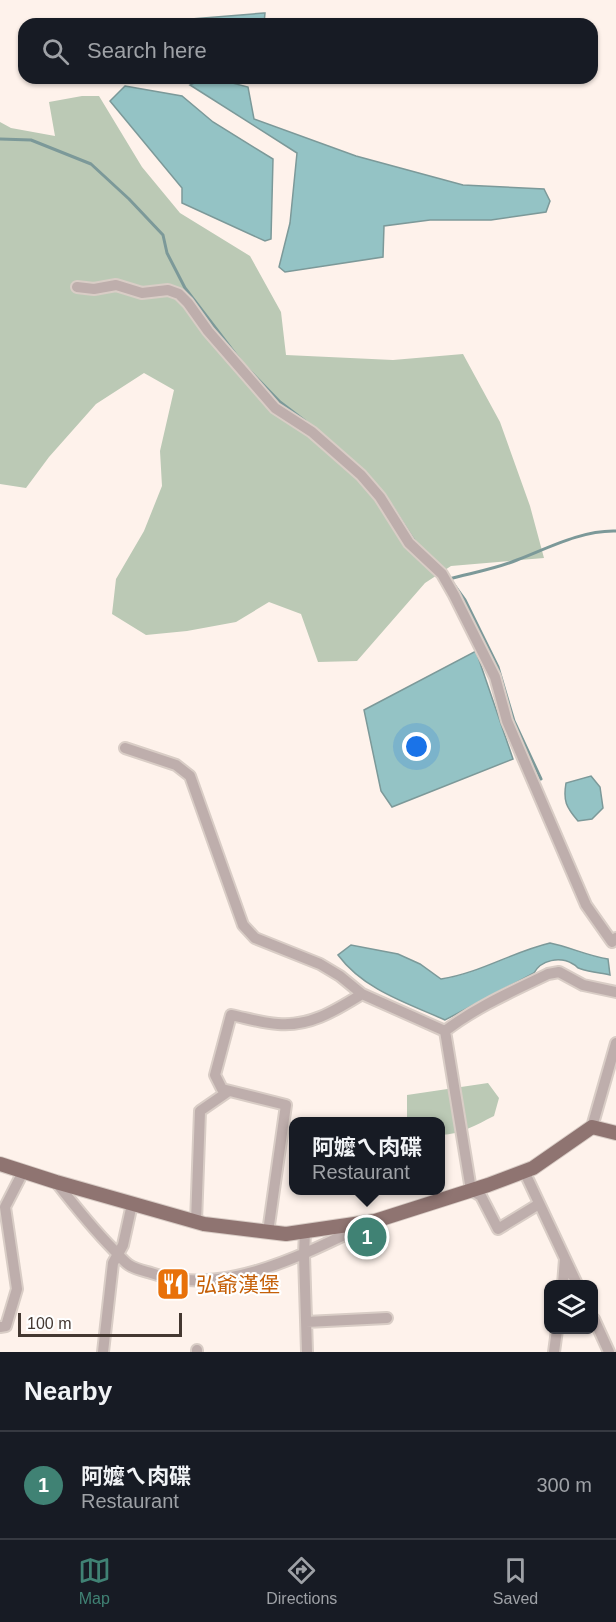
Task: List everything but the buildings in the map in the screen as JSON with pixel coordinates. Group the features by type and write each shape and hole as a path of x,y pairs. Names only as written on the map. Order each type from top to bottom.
{"main road":[{"path":"0,1164 196,1222 286,1234 375,1221 533,1168 592,1127 616,1133"}],"street":[{"path":"77,287 94,289 116,285 142,293 168,290 179,294 275,408 312,432 361,475 380,497 409,543 442,574 454,595 495,677 507,721 586,905 612,942 616,938"},
{"path":"125,747 176,765 190,776 243,925 255,938 320,964 340,976 362,994 445,1031"},
{"path":"445,1031 484,1006 548,974 559,972 583,985 616,992"},
{"path":"268,1232 286,1105 222,1089 215,1075 231,1015 279,1025 305,1022 330,1014 362,994"},
{"path":"445,1031 471,1190 481,1196 498,1229 539,1204"},
{"path":"592,1127 616,1042"},
{"path":"196,1222 200,1111 229,1091"},
{"path":"524,1171 575,1280"},
{"path":"0,1327 6,1326 17,1289 5,1208 23,1172"},
{"path":"56,1182 89,1224 130,1266 164,1278 189,1280 231,1278 304,1255 375,1221"},
{"path":"103,1352 113,1263 123,1245 132,1204"},
{"path":"305,1231 307,1352"},
{"path":"563,1280 565,1259"},
{"path":"306,1322 387,1318"},
{"path":"598,1328 609,1352"},
{"path":"554,1352 556,1334"}],"green space":[{"path":"82,96 99,96 142,167 180,213 250,256 281,312 286,355 393,360 463,354 500,422 530,506 544,558 451,566 425,583 357,661 318,662 301,614 269,602 236,622 187,631 146,635 112,614 116,579 144,531 162,486 160,451 174,390 144,373 96,404 49,457 26,488 0,484 0,122 11,128 55,136 49,102"},
{"path":"488,1083 499,1098 494,1116 462,1131 445,1134 445,1117 407,1117 407,1095"}],"water":[{"path":"264,13 265,18 203,18"},
{"path":"236,84 248,87 254,119 356,156 463,185 544,189 550,201 546,212 491,220 430,220 384,226 383,257 285,272 279,267 290,223 297,153 190,85"},
{"path":"125,86 182,96 213,122 273,159 271,239 265,241 182,203 182,188 110,101"},
{"path":"476,651 513,759 392,807 381,791 364,710"},
{"path":"591,776 600,787 603,808 592,819 578,821 566,804 566,783"},
{"path":"550,943 608,959 610,975 581,969 562,960 546,962 534,973 445,1020 373,986 360,978 338,955 351,945 398,954 420,964 441,979 469,972"}],"waterway":[{"path":"0,139 31,140 91,164 129,199 163,235 167,253 185,288 243,364"},
{"path":"248,369 280,402 305,421"},
{"path":"391,505 415,542"},
{"path":"449,579 501,566 553,545 591,533 616,531"},
{"path":"452,582 465,600 498,667 514,721 541,779"}],"place":[{"name":"阿嬤ㄟ肉碟","path":"367,1237"},
{"name":"弘爺漢堡","path":"173,1284"}]}
